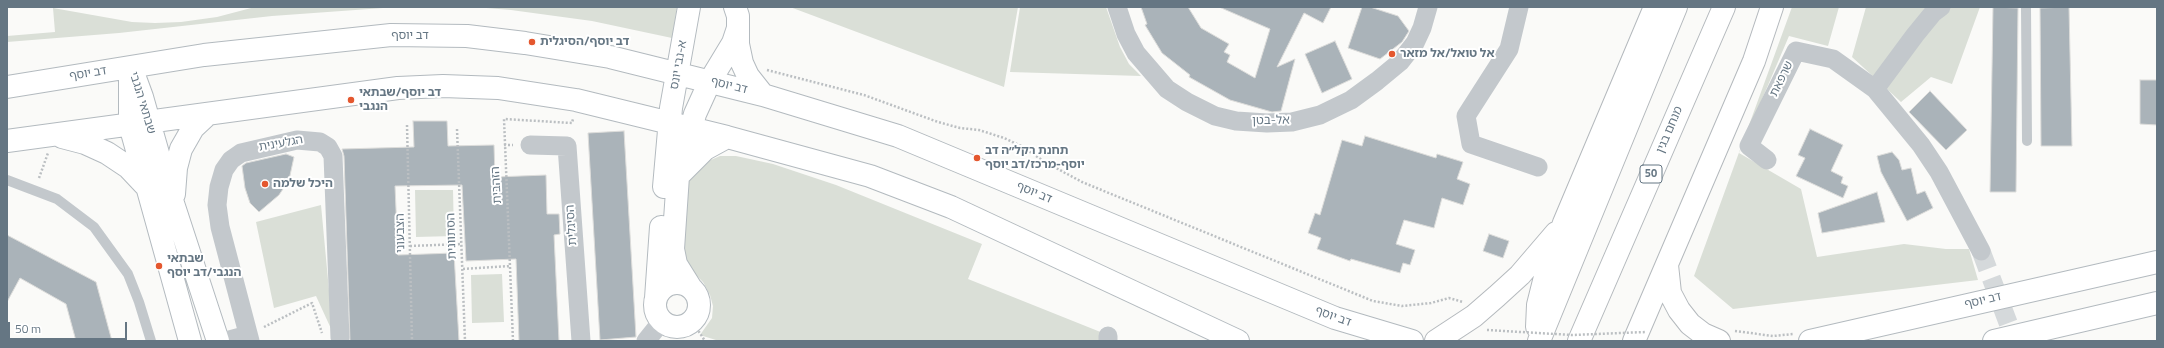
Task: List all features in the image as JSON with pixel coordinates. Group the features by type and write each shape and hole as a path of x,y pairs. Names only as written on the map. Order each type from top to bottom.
{"main road":[{"name":"א-נבי יונס","path":"670,124 677,73 689,7"},
{"path":"735,7 738,16 739,50 743,66 763,95"},
{"path":"1538,338 1538,305 1545,278 1564,223 1655,7"},
{"path":"1538,338 1676,7"},
{"name":"מנחם בגין","path":"1579,341 1724,7"},
{"path":"1640,333 1667,264 1754,61 1772,7"},
{"path":"670,124 655,308 662,321 677,326 692,320 698,310 699,304 698,298 676,264 673,249 678,176 690,129 710,82 733,43 738,28"},
{"name":"דב יוסף","path":"7,87 131,66 228,52 391,35 468,36 525,42 610,57 763,95 898,136 1328,316 1412,341"},
{"name":"שבתאי הנגבי","path":"131,66 128,108 139,124 179,223 218,341"},
{"path":"7,142 352,93 405,88 498,88 576,100 727,137 870,176 951,207 1238,341"},
{"path":"179,223 174,194 177,161 190,133 208,114"},
{"name":"שבתאי הנגבי","path":"139,124 146,187 190,341"},
{"path":"55,135 85,143 107,153 128,167 146,187"},
{"path":"678,176 705,149 727,137"},
{"path":"1436,341 1481,323 1564,223"},
{"name":"דב יוסף","path":"1810,341 2157,262"},
{"path":"1667,264 1670,294 1679,310 1690,324 1703,334 1719,341"},
{"path":"656,298 663,288 674,283 680,283 691,288"},
{"path":"1994,341 2157,303"}],"street":[{"name":"אל-בטן","path":"1117,7 1126,34 1136,53 1167,89 1187,102 1215,116 1236,121 1267,123 1292,122 1320,115 1350,100 1377,82 1400,62 1415,42 1422,28 1428,7"},
{"path":"1519,7 1509,49 1466,116 1471,144 1538,166"},
{"path":"1875,89 1915,34 1933,13 1941,7"},
{"name":"שרפאת","path":"1767,160 1749,146 1796,51 1833,59 1875,89 1921,145 1939,172 1980,251"},
{"name":"הגלעינית","path":"249,338 220,227 217,204 219,187 224,170 231,160 242,153 297,140 320,142 328,147 333,156 333,338"},
{"name":"הסיגלית","path":"530,145 567,146 581,341"},
{"path":"646,341 662,321"},
{"path":"226,341 249,338"}],"lane":[{"path":"2026,7 2027,141"},
{"path":"7,180 57,199 94,227 128,274 139,302 151,341"}],"path":[{"path":"743,66 750,64 864,95 938,122 960,128 979,130 1004,138 1021,146 1045,162 1082,182 1373,301 1408,306 1454,298 1463,302 1481,323 1538,338 1572,335 1640,333"},
{"name":"הזהבית","path":"513,341 504,119 572,123 576,100"},
{"name":"הצבעוני","path":"407,125 412,341"},
{"name":"הסתוונית","path":"457,130 465,341"},
{"path":"34,190 55,135"},
{"path":"410,246 462,244"},
{"path":"463,269 509,266"},
{"path":"249,338 312,303 316,321 333,338"},
{"path":"692,320 706,341"}],"shaded area":[{"path":"255,7 397,7 272,16 119,33 7,42 7,36 55,32 53,8 132,22 155,23 181,22 217,17"},
{"path":"474,7 677,7 672,38 592,21 511,10"},
{"path":"790,7 1018,7 1004,87"},
{"path":"1020,7 1106,7 1120,47 1129,64 1141,76 1010,72"},
{"path":"1792,7 1839,7 1828,46 1789,36 1739,153 1801,189 1817,257 1904,244 1946,249 1969,249 1978,280 1733,309 1694,276"},
{"path":"1866,7 1980,7 1952,84 1931,77 1901,102 1852,57"},
{"path":"720,156 736,156 773,164 836,185 982,244 968,279 1103,333 1102,341 719,341 700,335 712,318 713,306 710,295 703,282 693,272 685,258 681,241 683,194 693,173 704,163"},
{"path":"415,190 453,190 454,236 416,237"},
{"path":"321,205 333,333 316,296 274,308 256,222"},
{"path":"502,274 504,322 472,323 471,275"}],"building":[{"path":"1141,7 1188,7 1201,28 1229,44 1224,52 1230,55 1227,62 1255,78 1270,29 1219,7 1331,7 1323,23 1304,13 1277,67 1295,59 1281,111 1272,112 1230,100 1189,77 1190,75 1162,53 1145,25 1147,24"},
{"path":"1362,7 1370,7 1398,16 1409,31 1402,42 1380,59 1348,48"},
{"path":"1993,7 2018,8 2016,192 1990,192"},
{"path":"2069,7 2072,146 2041,146 2040,8"},
{"path":"1335,41 1352,79 1322,93 1305,54"},
{"path":"2140,80 2157,80 2157,125 2140,124"},
{"path":"1930,91 1967,130 1946,150 1909,112"},
{"path":"413,121 447,121 448,146 494,145 495,177 546,175 547,214 559,214 560,234 554,235 559,341 519,341 516,259 466,261 462,185 395,186 398,255 454,253 459,341 350,341 344,156 342,149 414,147"},
{"path":"1810,129 1843,145 1831,171 1843,177 1841,183 1848,186 1843,198 1796,176 1805,158 1798,155"},
{"path":"624,131 636,337 600,340 588,133"},
{"path":"1365,136 1436,158 1437,154 1463,162 1457,179 1470,184 1463,205 1442,198 1434,228 1404,220 1396,244 1415,250 1410,265 1403,263 1400,273 1351,259 1350,261 1317,249 1321,238 1308,233 1315,213 1320,215 1342,140 1362,146"},
{"path":"1892,152 1899,160 1902,170 1911,168 1917,194 1925,191 1933,208 1907,221 1881,172 1877,156"},
{"name":"היכל שלמה","path":"286,154 294,157 289,180 279,195 259,212 250,203 245,188 242,166 246,163"},
{"path":"1877,192 1885,222 1822,233 1818,213"},
{"path":"1489,234 1509,241 1503,258 1483,251"},
{"path":"7,235 96,282 112,341 76,341 66,304 20,278 7,302"}],"tunnel":[{"path":"1981,251 2015,341"}],"place":[{"name":"דב יוסף/הסיגלית","path":"532,42"},
{"name":"אל טואל/אל מזאר","path":"1392,54"},
{"name":"דב יוסף/שבתאי הנגבי","path":"351,100"},
{"name":"תחנת רקל״ה דב יוסף-מרכז/דב יוסף","path":"977,158"},
{"name":"היכל שלמה","path":"265,184"},
{"name":"שבתאי הנגבי/דב יוסף","path":"159,266"}]}
